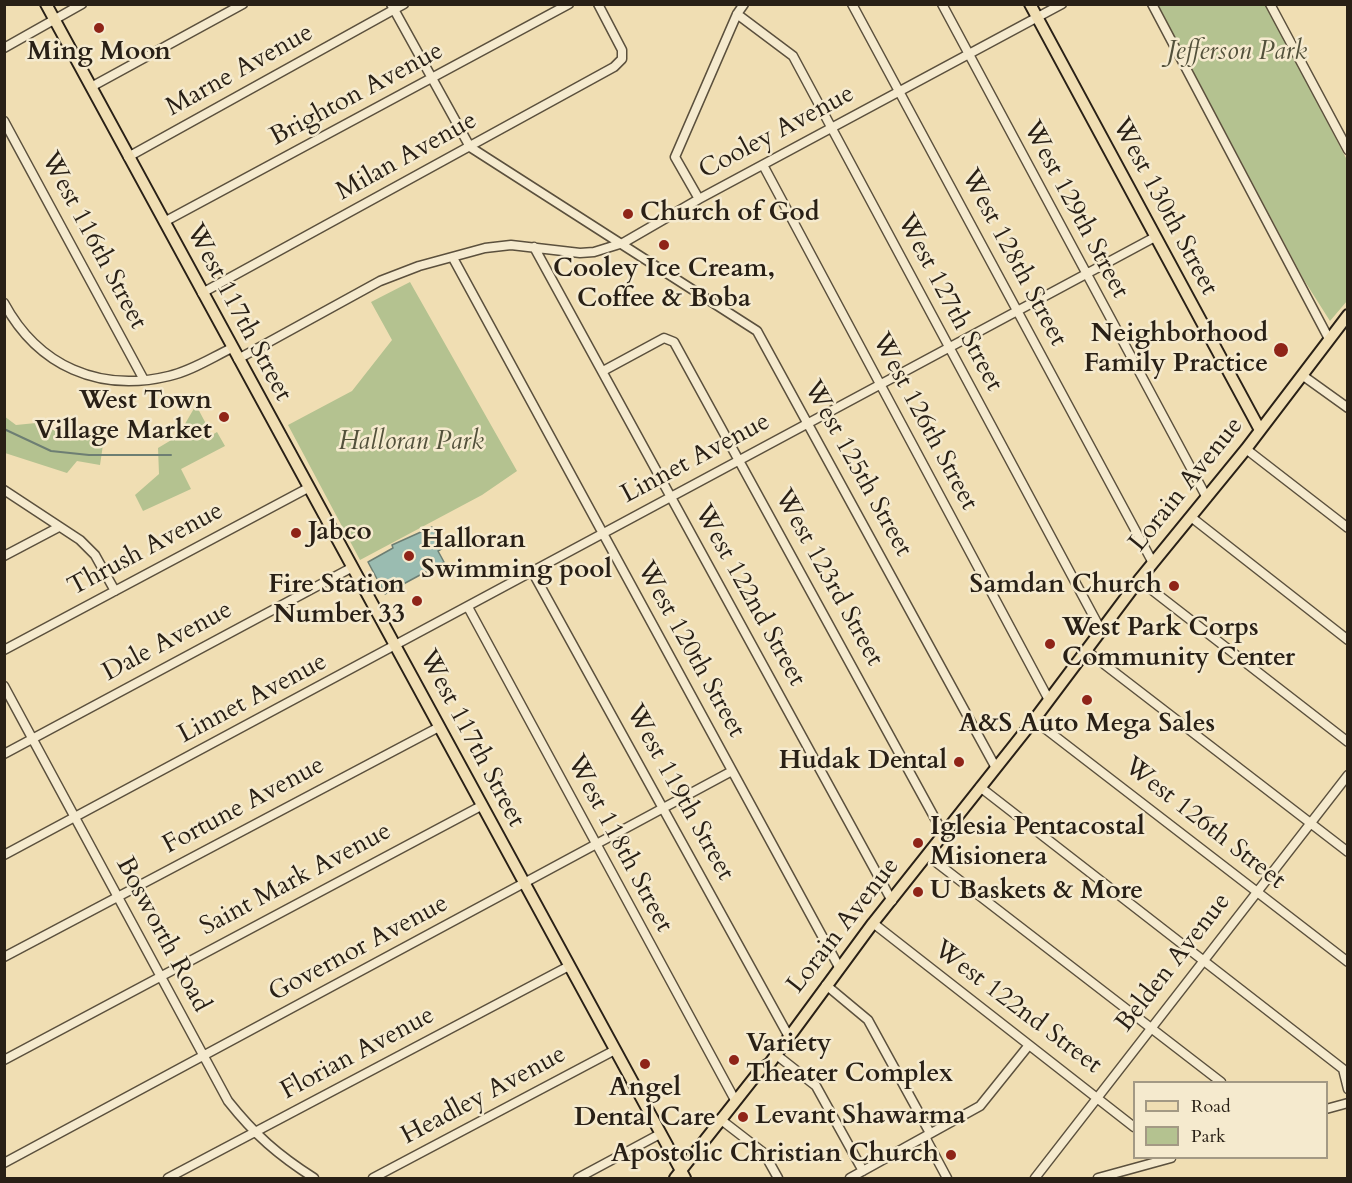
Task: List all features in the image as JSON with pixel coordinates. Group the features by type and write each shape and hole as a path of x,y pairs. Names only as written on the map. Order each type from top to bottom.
{"main road":[{"name":"West 117th Street","path":"46,4 615,1050 680,1176"},
{"name":"West 130th Street","path":"1030,4 1260,430"},
{"name":"Lorain Avenue","path":"680,1176 720,1119 761,1069 770,1063 774,1053 839,967 1034,720 1139,580 1246,449 1347,315"}],"street":[{"path":"4,48 82,4"},
{"path":"91,87 243,4"},
{"name":"Marne Avenue","path":"128,157 392,7 404,4"},
{"name":"Brighton Avenue","path":"164,222 569,4"},
{"name":"Milan Avenue","path":"202,293 614,67 622,59 622,50 598,4"},
{"path":"699,199 675,157 737,14 744,4"},
{"name":"West 128th Street","path":"852,4 1153,563"},
{"name":"West 129th Street","path":"942,4 1207,498"},
{"name":"Cooley Avenue","path":"238,359 380,281 419,266 485,248 511,245 587,252 623,243 699,199 1062,4"},
{"path":"1152,4 1329,339"},
{"path":"1270,4 1347,150"},
{"path":"392,7 470,147"},
{"name":"West 127th Street","path":"737,14 793,56 1102,632"},
{"name":"West 116th Street","path":"4,121 144,380"},
{"name":"West 125th Street","path":"470,147 757,330 996,768"},
{"name":"West 126th Street","path":"763,165 1049,699"},
{"name":"Linnet Avenue","path":"4,855 1155,237"},
{"name":"West 122nd Street","path":"534,247 891,901"},
{"name":"West 120th Street","path":"453,258 839,967"},
{"path":"4,303 14,320 44,352 68,368 118,383 169,376 193,368 232,348"},
{"name":"West 123rd Street","path":"603,371 664,338 674,342 944,834"},
{"path":"1302,375 1347,408"},
{"path":"1246,449 1347,528"},
{"name":"Thrush Avenue","path":"4,650 308,488"},
{"path":"5,490 80,540 95,555 115,591"},
{"path":"1191,517 1347,640"},
{"path":"4,556 59,527"},
{"name":"Dale Avenue","path":"4,754 351,568"},
{"name":"West 119th Street","path":"532,571 788,1035"},
{"path":"1139,580 1347,742"},
{"name":"West 118th Street","path":"468,607 595,846 735,1100"},
{"path":"1087,651 1347,852"},
{"name":"Bosworth Road","path":"4,686 228,1101 253,1133 277,1155 314,1179"},
{"name":"West 126th Street","path":"1034,720 1347,962"},
{"name":"Fortune Avenue","path":"4,957 439,727"},
{"name":"Governor Avenue","path":"4,1163 732,771"},
{"name":"Belden Avenue","path":"1035,1179 1150,1027 1347,775"},
{"path":"980,787 1205,959 1343,1069 1347,1089"},
{"name":"Saint Mark Avenue","path":"4,1060 481,806"},
{"path":"928,856 1218,1081"},
{"name":"West 122nd Street","path":"873,923 1098,1096 1133,1126"},
{"name":"Florian Avenue","path":"168,1179 569,966"},
{"path":"826,985 868,1020 947,1179"},
{"path":"850,1179 980,1106 1029,1045"},
{"name":"Headley Avenue","path":"373,1179 615,1050"},
{"path":"774,1053 816,1086 863,1171"},
{"path":"1328,1108 1347,1103"},
{"path":"720,1119 764,1153 778,1179"},
{"path":"578,1179 660,1134"},
{"path":"1098,1179 1168,1159"}],"green space":[{"name":"Jefferson Park","path":"1158,5 1266,5 1347,160 1347,301 1330,321 1304,280"},
{"name":"Halloran Park","path":"410,282 517,471 482,495 360,560 288,425 352,391 392,340 371,302"},
{"path":"196,405 212,435 217,432 225,446 181,469 191,489 143,511 135,495 159,474 158,448 178,436"},
{"path":"4,416 16,425 36,423 56,431 104,438 100,465 77,461 67,473 5,453"}],"water":[{"name":"Halloran Swimming pool","path":"432,527 443,548 438,551 444,562 385,594 368,562 393,548 392,545"}],"waterway":[{"path":"4,429 51,451 89,455 171,455"}],"place":[{"name":"Ming Moon","path":"99,28"},
{"name":"Church of God","path":"628,214"},
{"name":"Cooley Ice Cream, Coffee & Boba","path":"664,245"},
{"name":"Neighborhood Family Practice","path":"1281,350"},
{"name":"West Town Village Market","path":"224,417"},
{"name":"Jabco","path":"296,533"},
{"name":"Halloran Swimming pool","path":"409,556"},
{"name":"Samdan Church","path":"1174,586"},
{"name":"Fire Station Number 33","path":"417,601"},
{"name":"West Park Corps Community Center","path":"1050,644"},
{"name":"A&S Auto Mega Sales","path":"1087,700"},
{"name":"Hudak Dental","path":"959,762"},
{"name":"Iglesia Pentacostal Misionera","path":"918,843"},
{"name":"U Baskets & More","path":"918,892"},
{"name":"Variety Theater Complex","path":"734,1060"},
{"name":"Angel Dental Care","path":"645,1064"},
{"name":"Levant Shawarma","path":"743,1117"},
{"name":"Apostolic Christian Church","path":"951,1155"}]}
